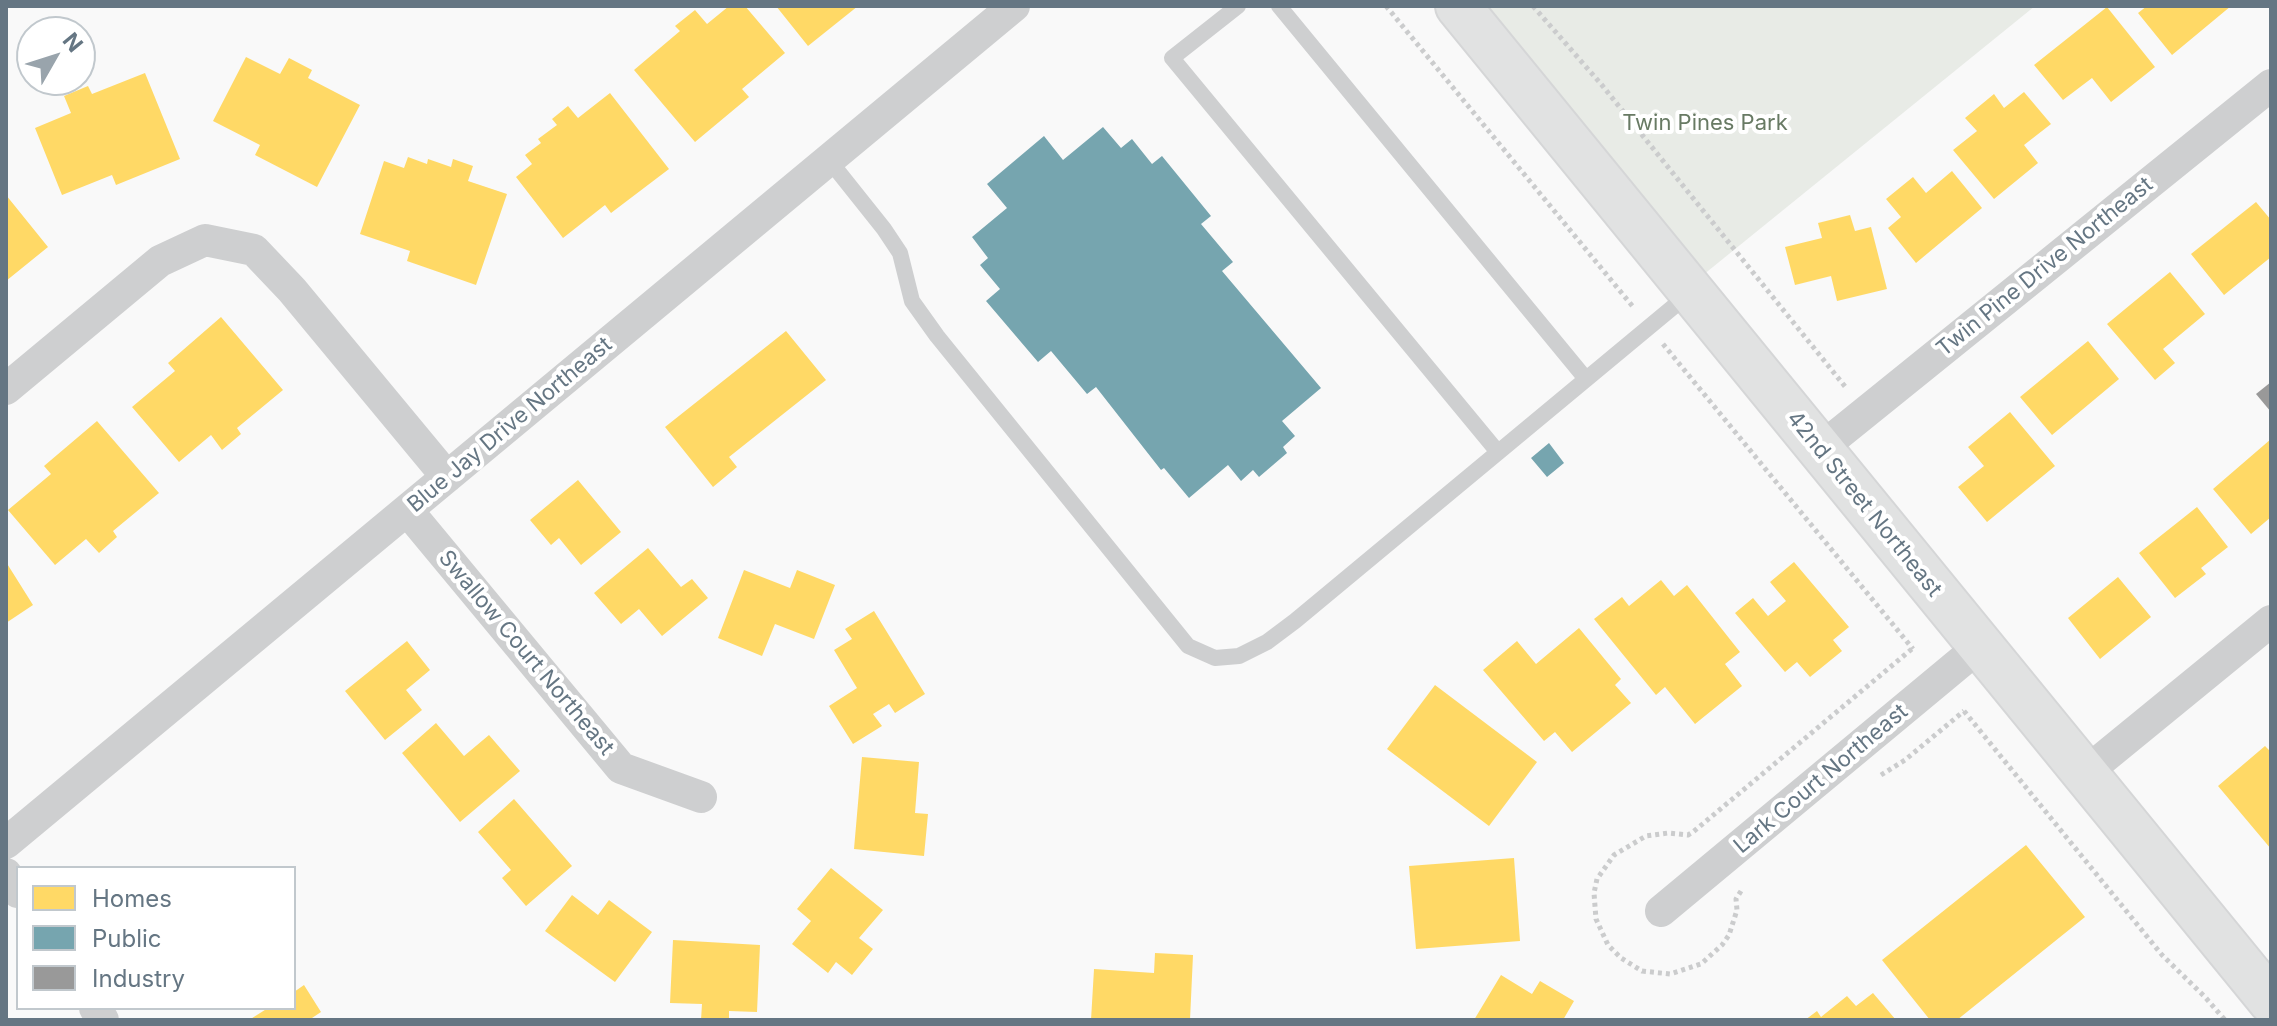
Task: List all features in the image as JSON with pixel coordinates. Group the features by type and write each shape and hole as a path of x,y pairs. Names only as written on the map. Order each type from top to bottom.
{"main road":[{"name":"42nd Street Northeast","path":"1458,6 2271,1001"}],"street":[{"name":"Blue Jay Drive Northeast","path":"6,843 1014,6"},
{"name":"Twin Pine Drive Northeast","path":"1820,449 2271,85"},
{"path":"6,389 160,261 205,240 254,250 292,290 447,477"},
{"name":"Swallow Court Northeast","path":"407,510 621,768 701,797"},
{"path":"2085,773 2271,621"},
{"name":"Lark Court Northeast","path":"1661,911 1980,646"}],"lane":[{"path":"1238,6 1172,58 1497,451"},
{"path":"1279,6 1586,379"},
{"path":"829,160 900,253 912,301 937,336 1188,646 1215,658 1239,656 1267,642 1691,292"}],"path":[{"path":"1533,6 1601,84 1852,395"},
{"path":"1958,703 2162,955 2225,1020"}],"green space":[{"name":"Twin Pines Park","path":"1458,6 2035,6 1687,288"}],"building: Homes":[{"path":"729,6 745,6 785,53 742,89 749,97 695,142 634,70 680,31 675,26 695,10 707,24"},
{"path":"776,6 858,6 808,46"},
{"path":"2147,6 2231,6 2172,55 2138,13"},
{"path":"2107,7 2155,67 2111,102 2092,78 2063,100 2034,65"},
{"path":"246,57 280,74 289,58 312,70 308,78 360,105 317,187 255,155 260,145 213,121"},
{"path":"145,73 180,159 116,185 112,175 62,195 35,128 71,113 64,96 96,96 96,92"},
{"path":"2024,92 2051,124 2024,145 2038,163 1994,199 1953,150 1977,131 1965,118 1994,94 2004,108"},
{"path":"610,93 669,169 611,213 605,205 563,238 516,177 532,164 525,155 541,143 538,139 557,125 552,119 568,106 578,118"},
{"path":"408,157 427,164 428,159 451,167 453,159 473,166 468,181 507,194 476,285 407,261 410,251 360,234 384,161 404,168"},
{"path":"1952,171 1982,208 1916,263 1888,228 1901,217 1886,199 1913,177 1926,193"},
{"path":"6,195 48,247 6,281"},
{"path":"2256,202 2271,220 2271,257 2224,295 2191,254"},
{"path":"1850,215 1855,231 1871,227 1887,289 1837,301 1831,276 1795,285 1785,247 1822,238 1818,223"},
{"path":"2170,272 2205,314 2163,349 2175,363 2155,380 2107,324"},
{"path":"221,317 283,390 237,428 241,434 222,450 211,435 179,462 132,407 175,371 168,363"},
{"path":"786,331 826,380 729,457 737,467 713,487 665,427"},
{"path":"2088,341 2119,379 2052,435 2020,397"},
{"path":"2010,412 2055,466 1987,522 1958,487 1984,466 1968,447"},
{"path":"97,421 159,493 113,531 117,537 99,553 86,539 55,565 8,510 51,474 44,466"},
{"path":"2271,439 2271,517 2251,534 2213,489"},
{"path":"578,480 621,532 581,565 559,538 551,545 530,520"},
{"path":"2197,507 2228,547 2201,568 2206,574 2175,598 2139,553"},
{"path":"648,548 681,587 692,579 708,598 662,636 639,609 621,624 594,593"},
{"path":"6,562 33,605 6,623"},
{"path":"1794,562 1849,627 1833,640 1842,651 1810,677 1797,662 1785,672 1735,613 1753,598 1768,616 1786,601 1770,582"},
{"path":"744,570 790,588 797,570 835,585 814,639 775,624 762,656 718,638"},
{"path":"2118,577 2151,617 2100,659 2068,618"},
{"path":"1661,580 1674,596 1687,585 1740,652 1725,664 1742,686 1695,724 1665,687 1656,695 1594,619 1622,597 1629,606"},
{"path":"874,611 925,694 895,713 889,704 873,714 882,726 853,744 829,706 857,688 834,650 852,639 845,629"},
{"path":"1579,628 1621,679 1615,685 1631,703 1572,752 1555,732 1544,741 1483,670 1517,641 1536,664"},
{"path":"407,641 430,670 406,690 422,710 385,740 345,691"},
{"path":"1435,685 1537,762 1489,826 1387,749"},
{"path":"436,723 464,756 489,735 520,771 460,822 402,753"},
{"path":"2265,746 2271,752 2271,849 2218,786"},
{"path":"862,757 919,762 915,813 928,814 924,856 854,849"},
{"path":"514,799 572,866 526,906 502,878 511,870 478,832"},
{"path":"2026,845 2085,917 1957,1020 1930,1020 1882,960"},
{"path":"1514,858 1520,941 1416,949 1409,866"},
{"path":"831,868 883,910 859,938 873,949 852,975 836,962 828,973 792,944 811,921 797,909"},
{"path":"572,895 598,915 609,900 652,932 615,982 545,931"},
{"path":"673,940 760,945 757,1012 729,1011 729,1020 701,1020 702,1004 670,1003"},
{"path":"1155,953 1193,955 1190,1020 1091,1020 1094,969 1154,973"},
{"path":"1501,975 1532,994 1540,981 1574,1001 1563,1020 1474,1020"},
{"path":"304,985 321,1012 309,1020 249,1020 265,1010 296,1010 296,991"},
{"path":"1873,993 1896,1020 1805,1020 1817,1011 1821,1017 1847,996 1856,1006"}],"building: Public":[{"path":"1103,127 1121,148 1132,139 1152,164 1162,156 1211,216 1201,224 1233,262 1222,271 1321,388 1282,421 1295,436 1283,447 1287,453 1259,477 1253,470 1241,481 1228,465 1189,498 1164,468 1161,470 1096,387 1087,394 1051,351 1038,362 986,301 1000,289 980,265 988,258 972,237 1007,208 987,184 1044,136 1063,160"},
{"path":"1549,443 1564,463 1547,477 1531,458"}],"building: Industry":[{"path":"2271,382 2271,412 2256,394"}]}
